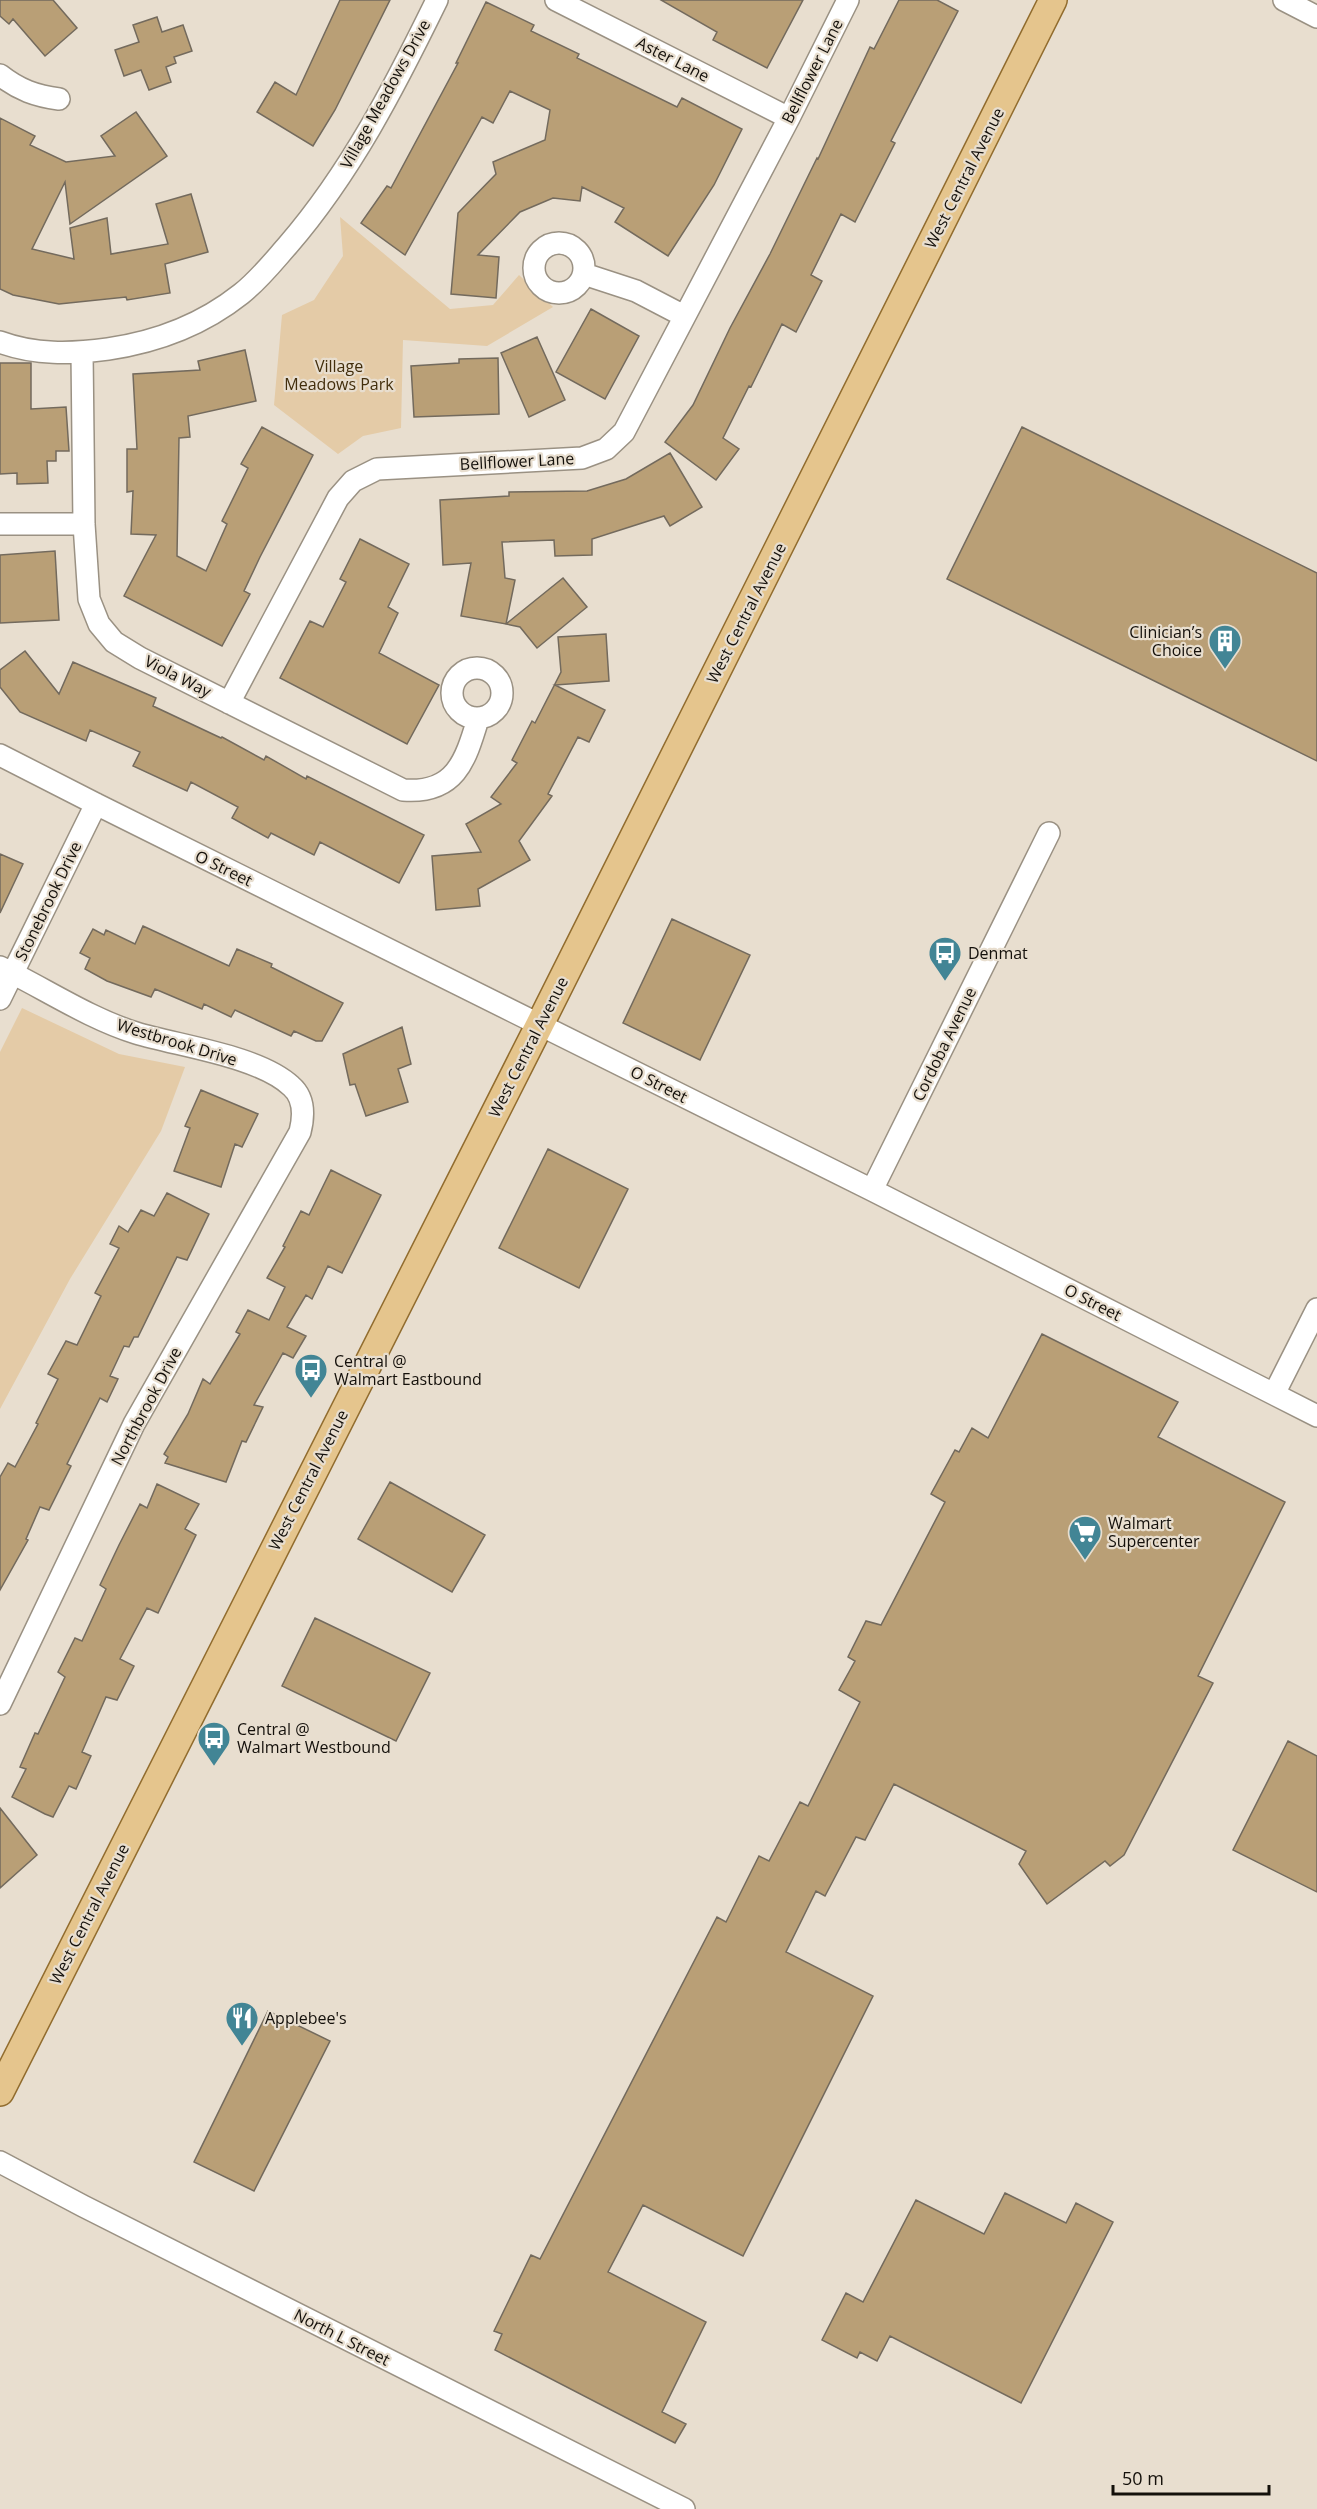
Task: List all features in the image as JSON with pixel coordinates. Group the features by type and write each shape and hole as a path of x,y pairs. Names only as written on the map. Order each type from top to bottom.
{"main road":[{"name":"West Central Avenue","path":"0,2092 540,1024 1053,0"}],"street":[{"name":"Village Meadows Drive","path":"0,342 44,353 82,352 141,344 188,327 241,294 266,270 311,218 358,149 412,51 437,0"},
{"name":"Aster Lane","path":"556,0 789,118"},
{"name":"Bellflower Lane","path":"229,703 338,498 353,481 377,469 582,458 606,449 624,432 789,118 848,0"},
{"path":"1284,0 1317,17"},
{"path":"0,75 15,87 34,95 59,99"},
{"path":"584,274 636,291 684,316"},
{"name":"Viola Way","path":"82,352 84,524 88,599 99,624 114,642 229,703 403,790 423,792 443,785 457,771 478,719"},
{"path":"0,524 84,524"},
{"name":"O Street","path":"0,754 872,1190 1317,1416"},
{"name":"Stonebrook Drive","path":"0,999 6,970 96,804"},
{"name":"Cordoba Avenue","path":"872,1190 1049,833"},
{"name":"Westbrook Drive","path":"6,970 99,1017 135,1032 206,1050 257,1067 284,1080 294,1088 301,1101 304,1116"},
{"name":"Northbrook Drive","path":"0,1704 134,1424 300,1132 304,1116"},
{"path":"1274,1394 1317,1309"},
{"name":"North L Street","path":"0,2162 684,2509"}],"green space":[{"name":"Village Meadows Park","path":"340,217 450,309 493,305 519,275 553,307 487,346 403,340 401,428 363,436 338,454 274,405 282,315 314,300 343,256"},
{"path":"22,1008 119,1054 185,1067 161,1131 70,1279 0,1409 0,1052"}],"building":[{"path":"0,0 53,0 77,28 45,56 13,19 9,24 0,16"},
{"path":"340,0 390,0 335,110 313,146 257,112 275,82 296,95"},
{"path":"661,0 803,0 767,68 713,40 717,32"},
{"path":"899,0 937,0 958,11 891,141 895,143 855,222 841,214 811,275 822,281 796,332 782,324 751,387 749,386 723,438 739,449 716,480 665,442 693,405 730,328 818,159 870,47 874,49"},
{"path":"486,2 534,25 531,31 579,54 577,58 677,107 682,98 742,129 714,185 668,256 615,222 624,208 582,187 580,201 553,198 520,212 478,255 499,257 496,298 451,294 458,213 496,174 493,162 545,140 550,110 510,91 493,123 482,117 405,255 361,223 387,186 391,188 458,63 456,63"},
{"path":"157,17 162,32 183,25 192,51 174,57 176,63 166,67 171,82 149,90 141,70 124,76 115,50 139,42 133,25"},
{"path":"136,112 167,156 70,224 65,182 32,249 74,259 70,228 107,218 111,254 168,244 156,204 191,194 208,252 165,264 170,293 127,300 126,297 59,304 13,295 0,289 0,118 35,136 30,145 66,162 115,156 101,136"},
{"path":"591,309 639,336 605,399 556,372"},
{"path":"537,337 565,400 529,417 501,353"},
{"path":"245,350 256,401 188,416 190,437 179,438 177,556 206,571 227,524 222,521 248,468 241,464 262,427 313,455 260,557 244,591 250,594 222,646 124,596 156,535 131,534 133,491 127,492 127,449 137,449 133,374 200,370 198,361"},
{"path":"498,358 499,414 414,417 411,366 459,363 459,359"},
{"path":"0,363 31,363 31,409 66,407 69,451 56,451 56,461 47,461 48,483 17,484 17,473 0,474"},
{"name":"Clinician’s Choice","path":"1022,427 1317,573 1317,761 947,579"},
{"path":"670,453 702,507 670,526 664,516 592,539 592,555 555,556 554,540 502,542 505,578 515,580 506,624 461,616 471,563 443,565 440,500 509,496 509,492 587,491 626,479"},
{"path":"360,539 409,564 388,607 398,613 379,653 439,685 407,744 280,678 310,621 323,627 346,582 340,579"},
{"path":"55,551 59,620 0,623 0,555"},
{"path":"563,578 587,607 537,648 520,627 506,624"},
{"path":"606,634 609,681 555,685 605,710 589,742 578,737 548,794 552,796 519,841 530,860 478,889 480,906 436,910 432,856 481,852 466,824 501,804 491,797 517,763 512,760 532,721 535,723 561,672 558,637"},
{"path":"25,651 59,694 73,662 156,698 153,706 222,737 264,760 266,756 306,779 307,776 424,835 399,883 320,842 314,855 271,833 268,838 232,818 238,807 191,782 187,791 133,766 140,752 90,730 86,741 20,712 0,687 0,670"},
{"path":"0,854 23,864 0,913"},
{"path":"672,919 750,955 700,1060 623,1023"},
{"path":"143,926 229,966 237,949 272,964 271,967 343,1003 322,1041 316,1041 294,1031 291,1036 235,1010 231,1017 204,1004 202,1009 155,989 151,997 107,981 85,969 90,958 80,953 93,929 104,935 106,930 135,944"},
{"path":"402,1027 411,1064 398,1069 408,1102 366,1116 355,1084 350,1085 343,1054"},
{"path":"201,1090 258,1114 242,1147 235,1144 221,1187 174,1171 190,1128 185,1126"},
{"path":"548,1149 628,1189 579,1288 499,1248"},
{"path":"331,1170 381,1195 342,1273 328,1266 312,1299 306,1295 287,1327 306,1336 293,1358 283,1353 254,1405 263,1407 246,1442 242,1441 226,1482 165,1463 168,1457 164,1454 188,1414 203,1379 210,1384 240,1334 236,1332 248,1310 269,1320 285,1287 267,1278 285,1247 283,1246 301,1211 309,1215"},
{"path":"167,1193 209,1214 187,1260 177,1257 138,1337 134,1337 129,1347 124,1346 110,1376 118,1379 107,1402 100,1398 67,1464 71,1466 49,1510 40,1507 26,1539 28,1540 0,1590 0,1477 8,1463 15,1467 38,1424 36,1423 58,1379 48,1374 66,1341 77,1345 101,1296 95,1293 119,1248 110,1244 119,1226 128,1232 141,1210 154,1216"},
{"name":"Walmart Supercenter","path":"1042,1334 1178,1402 1158,1437 1285,1502 1198,1676 1213,1683 1124,1855 1110,1866 1105,1861 1047,1904 1019,1864 1026,1851 894,1784 865,1840 856,1837 825,1896 816,1891 786,1952 873,1996 743,2256 643,2205 608,2272 706,2322 662,2412 686,2424 675,2443 495,2350 502,2334 494,2331 531,2255 540,2259 717,1917 726,1922 759,1856 769,1861 800,1802 808,1806 860,1702 839,1690 855,1661 848,1657 866,1621 881,1625 945,1502 931,1494 955,1450 959,1452 972,1428 988,1438"},
{"path":"390,1482 485,1535 452,1592 358,1539"},
{"path":"157,1484 199,1504 185,1529 196,1535 158,1613 147,1608 120,1659 134,1666 117,1700 106,1697 82,1752 91,1756 76,1789 69,1786 53,1817 12,1797 26,1769 20,1767 65,1677 58,1672 75,1638 82,1641 106,1589 100,1585 119,1545 140,1504 147,1508"},
{"path":"315,1618 430,1673 396,1741 282,1686"},
{"path":"1288,1741 1317,1756 1317,1892 1233,1850"},
{"path":"0,1808 37,1855 0,1888"},
{"path":"268,2011 330,2041 254,2191 194,2162"},
{"path":"1005,2193 1066,2223 1076,2203 1113,2222 1021,2403 890,2336 877,2361 860,2352 857,2358 822,2340 846,2293 863,2302 916,2200 984,2234"}],"place":[{"name":"Clinician’s Choice","path":"1225,670"},
{"name":"Denmat","path":"945,982"},
{"name":"Central @ Walmart Eastbound","path":"311,1399"},
{"name":"Walmart Supercenter","path":"1085,1561"},
{"name":"Central @ Walmart Westbound","path":"214,1767"},
{"name":"Applebee's","path":"242,2047"}]}
